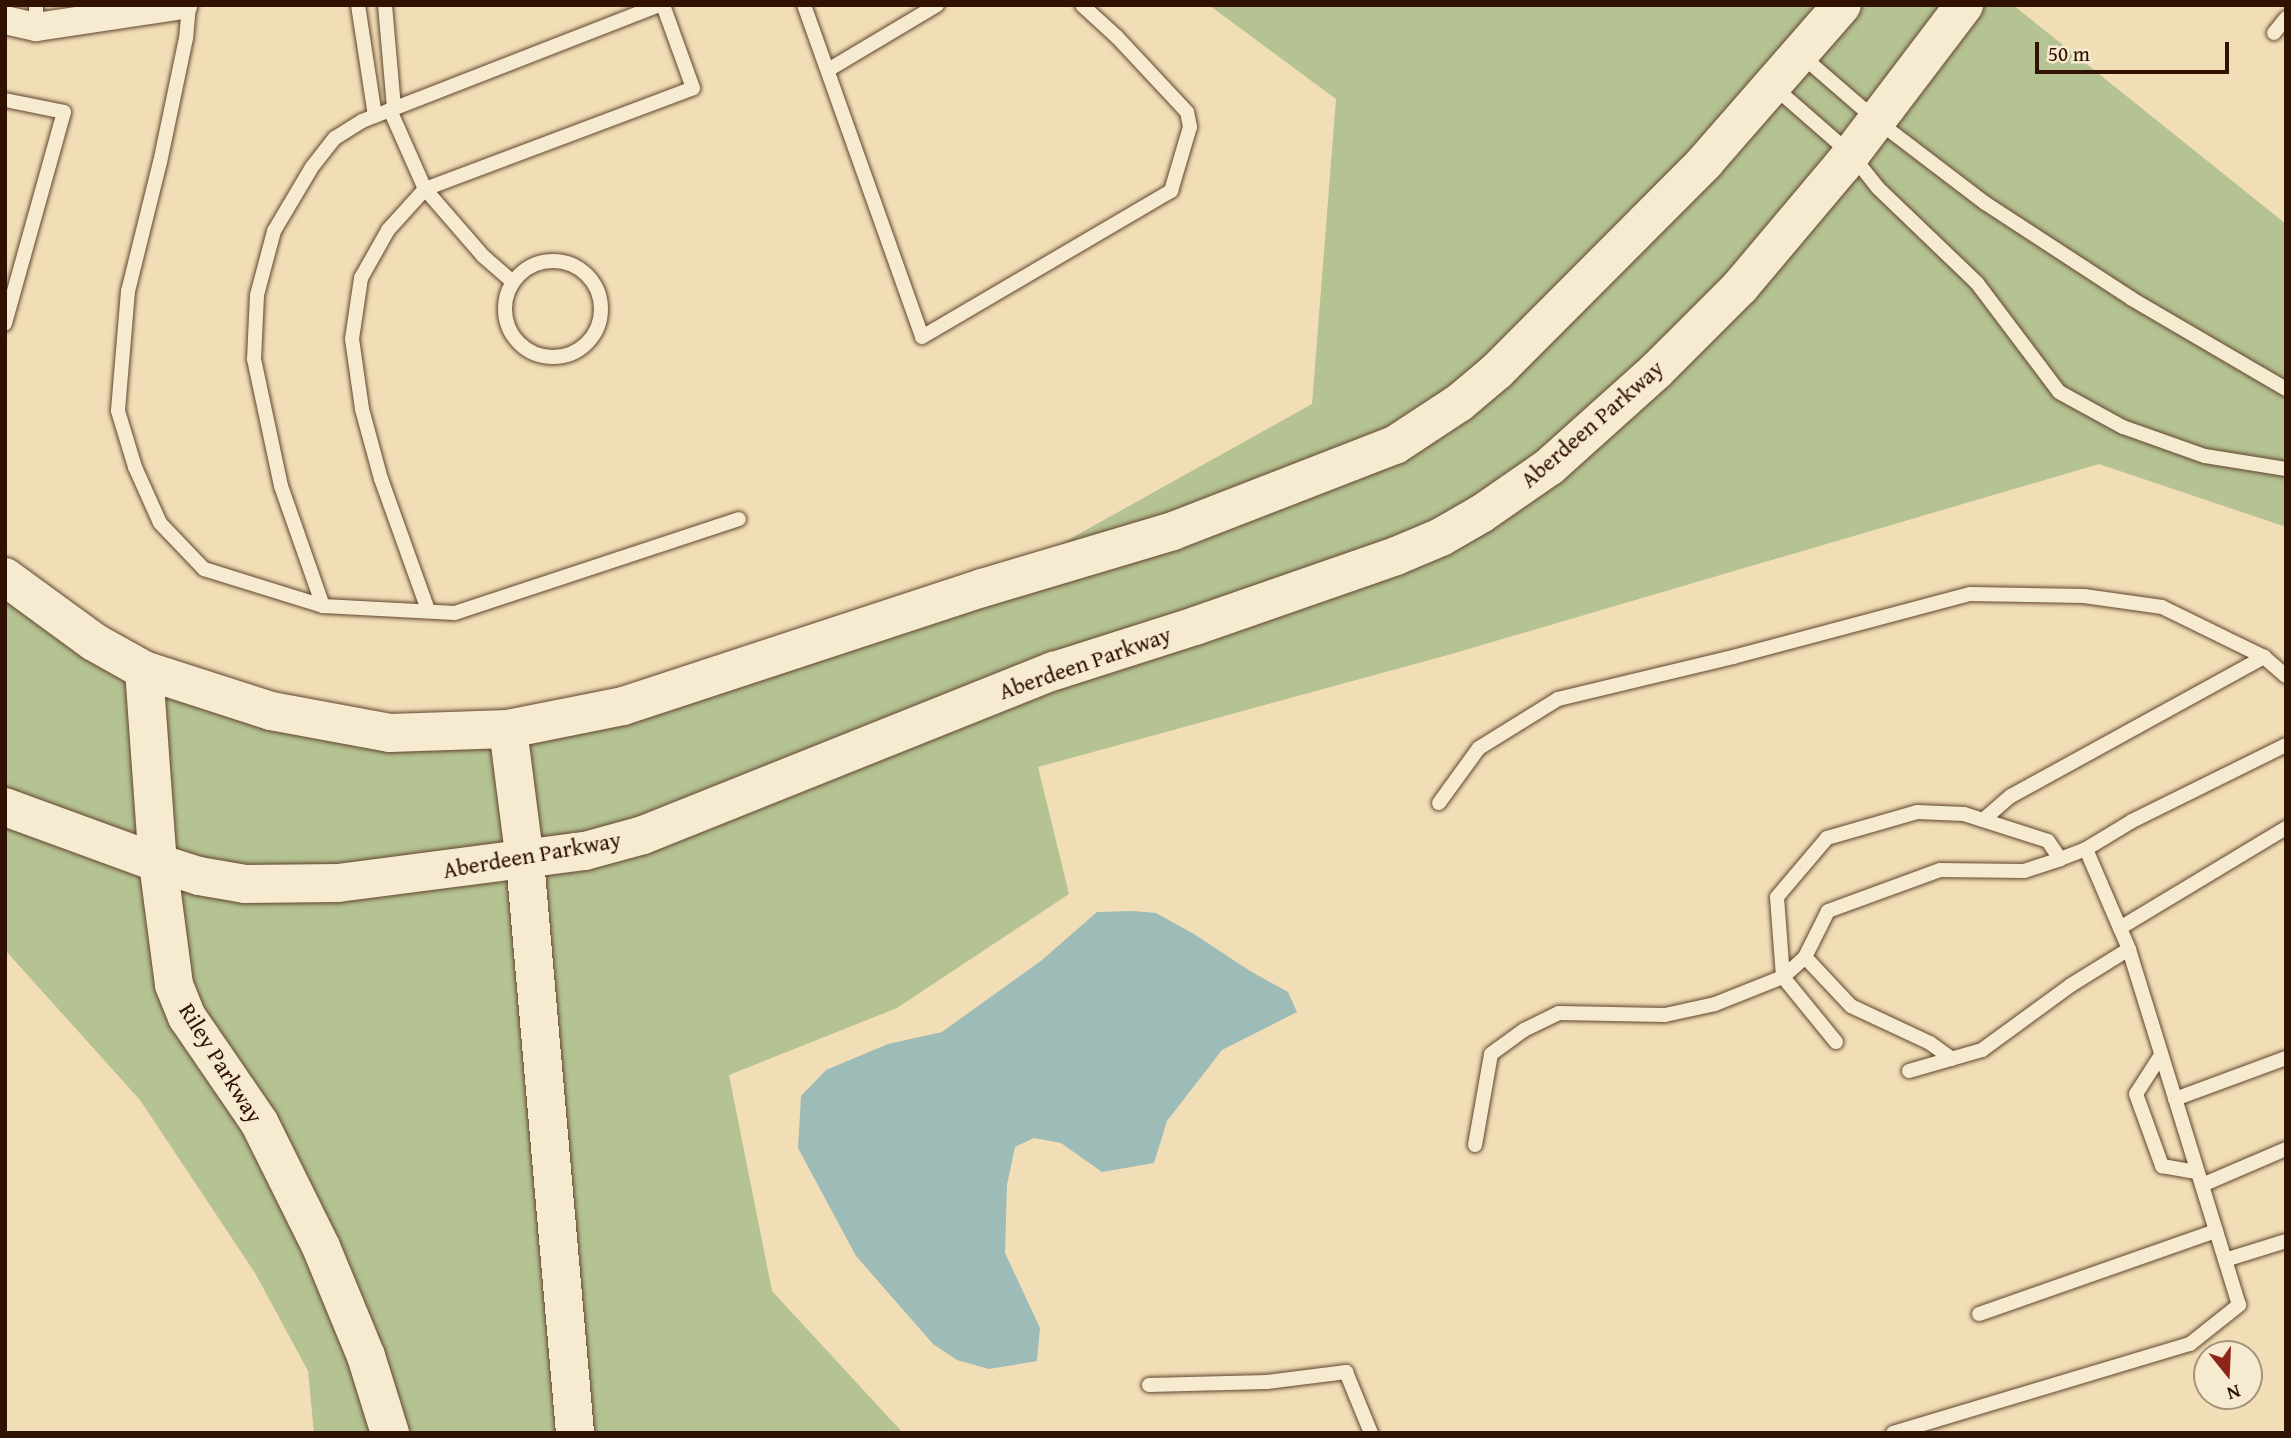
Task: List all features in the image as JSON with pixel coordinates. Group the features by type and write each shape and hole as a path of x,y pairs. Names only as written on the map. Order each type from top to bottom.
{"street":[{"path":"5,20 183,5"},
{"path":"5,576 94,642 144,670 271,711 390,733 508,729 623,706 982,588 1173,531 1395,445 1459,403 1497,371 1705,162 1842,5"},
{"name":"Aberdeen Parkway","path":"5,807 158,863 199,876 245,884 338,883 525,861 585,851 643,835 1054,671 1195,626 1395,556 1441,537 1549,467 1657,370 1740,287 1851,154 1965,5"},
{"name":"Riley Parkway","path":"144,670 158,863 165,929 178,996 187,1017 259,1122 321,1247 366,1356 390,1433"},
{"path":"508,729 525,861 575,1433"}],"lane":[{"path":"189,5 186,38 160,162 128,291 117,411 135,467 160,523 204,569 323,606 455,612 739,519"},
{"path":"358,5 375,116"},
{"path":"385,5 392,109 425,189 484,256 513,282"},
{"path":"323,606 281,486 254,359 257,295 274,230 312,167 335,138 392,109 661,5 693,88 425,189 388,230 361,278 352,339 362,410 381,479 428,610"},
{"path":"804,5 922,337 1171,191 1190,127 1186,112 1126,45 1082,5"},
{"path":"828,70 930,7"},
{"path":"2274,33 2286,18"},
{"path":"1800,54 1875,120 1985,203 2075,262 2286,389"},
{"path":"1772,85 1851,154 1878,188 1977,283 2059,391 2123,427 2205,456 2286,469"},
{"path":"5,100 64,112 5,324"},
{"path":"552,261 580,270 591,280 599,301 598,323 592,337 580,348 565,355 548,357 532,352 519,343 509,329 505,314 506,297 513,282 523,271 552,261"},
{"path":"1439,803 1479,748 1558,699 1733,657 1970,594 2084,596 2162,607 2264,657 2286,676"},
{"path":"1983,820 2011,796 2264,657"},
{"path":"1475,1145 1491,1054 1524,1031 1559,1013 1665,1016 1715,1004 1783,977 1805,957 1828,911 1940,870 2024,871 2060,859 2086,849 2132,821 2286,745"},
{"path":"1836,1042 1783,977 1777,897 1827,838 1917,812 1964,814 2048,841 2060,859"},
{"path":"2120,928 2286,828"},
{"path":"1893,1433 2190,1345 2239,1305 2129,949 2086,849"},
{"path":"1909,1072 1982,1050 2071,985 2129,949"},
{"path":"1805,957 1850,1006 1930,1043 1952,1059"},
{"path":"2161,1055 2136,1094 2162,1166 2200,1179 2286,1149"},
{"path":"2175,1099 2286,1058"},
{"path":"1979,1314 2216,1231"},
{"path":"2225,1260 2286,1241"},
{"path":"1149,1385 1267,1382 1346,1371 1371,1433"}],"green space":[{"path":"1209,5 2013,5 2286,224 2286,527 2099,464 1448,655 1038,767 1069,894 897,1008 729,1075 772,1291 903,1433 314,1433 308,1371 255,1273 140,1100 5,950 5,562 144,670 271,711 508,729 982,588 1312,404 1336,99"}],"water":[{"path":"1097,912 1156,913 1194,934 1288,992 1297,1012 1222,1050 1167,1121 1154,1163 1102,1172 1061,1143 1034,1138 1015,1147 1007,1185 1005,1253 1040,1328 1037,1361 989,1369 957,1360 933,1344 856,1256 798,1148 801,1096 826,1070 888,1044 942,1032 1042,960"}]}
